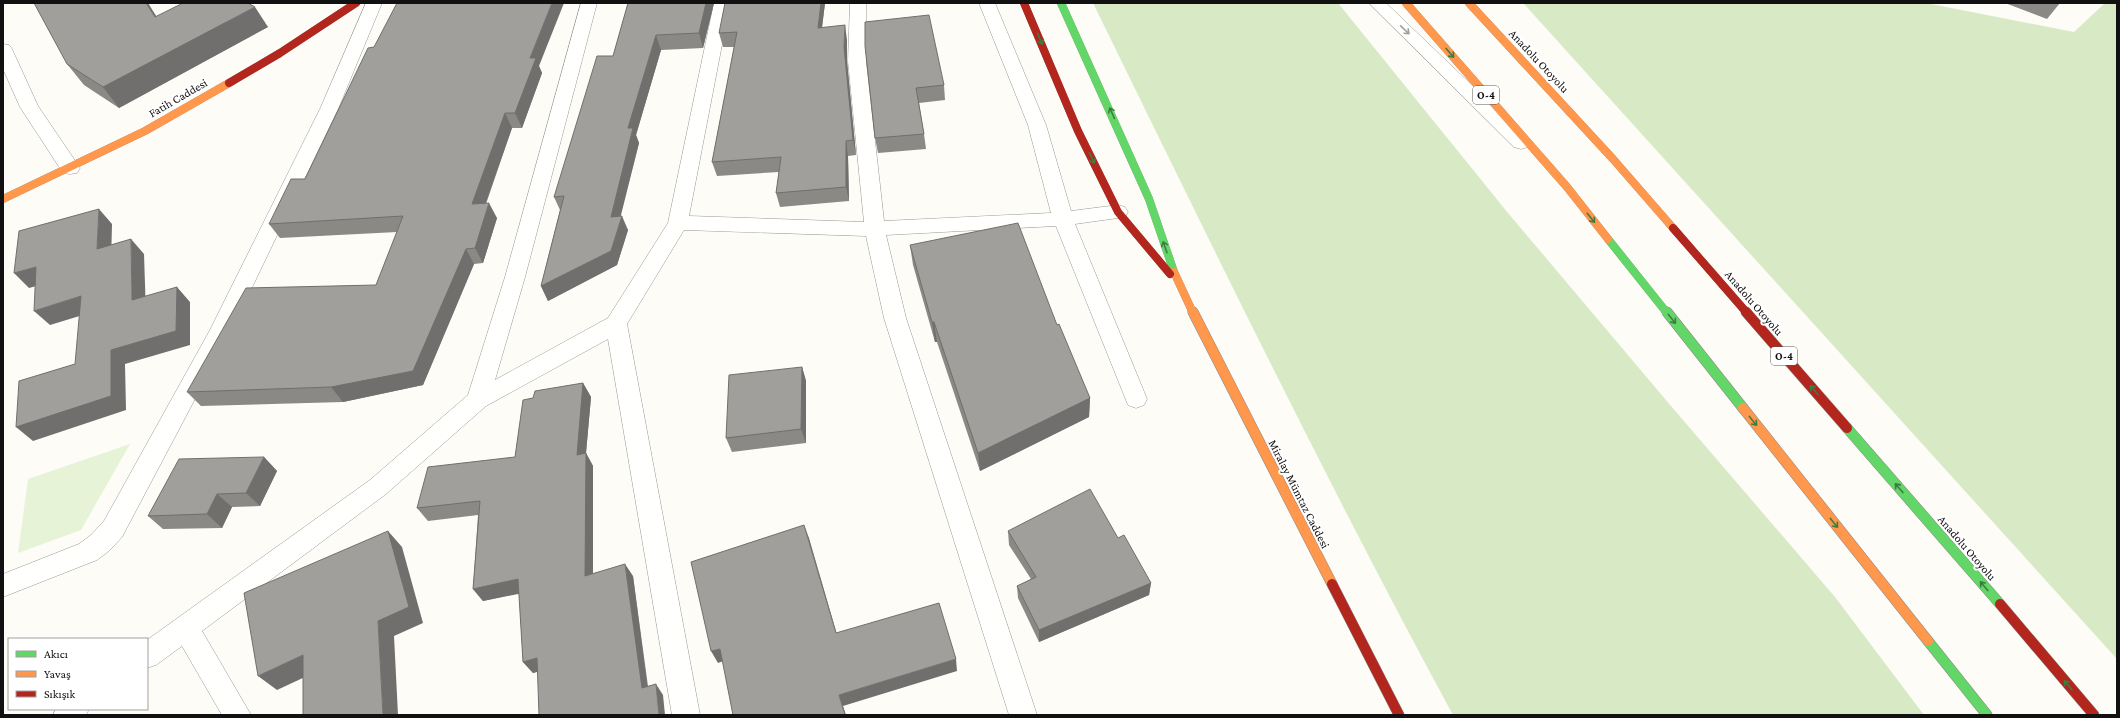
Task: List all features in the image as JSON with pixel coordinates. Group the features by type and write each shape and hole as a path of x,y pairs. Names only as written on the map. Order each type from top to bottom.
{"main road":[{"name":"Fatih Caddesi","path":"3,199 145,131 280,53 356,3"},
{"path":"1024,3 1078,131 1118,212 1178,284"},
{"path":"1061,3 1149,199 1178,284"},
{"name":"O-4","path":"1406,3 1567,187 1987,715"},
{"name":"Anadolu Otoyolu","path":"1471,4 1613,159 1962,560 2094,715"},
{"name":"Miralay Mümtaz Caddesi","path":"1178,284 1398,715"}],"street":[{"path":"3,586 88,552 100,543 113,529 223,325 329,109 374,3"},
{"path":"478,400 515,277 589,3"},
{"path":"148,655 378,488 478,400 616,324 678,222 722,3"},
{"path":"858,3 857,61 875,229 895,318 1023,715"},
{"path":"987,3 1037,125 1063,219 1136,399"},
{"path":"1378,3 1567,187"},
{"path":"3,49 29,108 70,168"},
{"path":"678,222 875,229 1063,219 1118,212"},
{"path":"616,324 686,715"},
{"path":"186,627 237,715"}],"green space":[{"path":"1093,3 1338,3 1508,213 1835,597 1924,715 1453,715 1314,450"},
{"path":"1523,3 1926,3 2074,32 2105,3 2117,3 2117,659"},
{"path":"130,444 81,530 18,553 28,479"}],"building":[{"path":"34,3 146,3 155,17 183,3 248,3 255,7 103,87 67,64"},
{"path":"397,3 552,3 530,58 536,58 515,113 505,113 472,204 489,203 475,248 466,249 413,371 331,387 187,392 246,288 376,285 403,216 269,224 291,179 305,179 368,48 374,47"},
{"path":"628,3 706,3 699,33 656,35 628,128 633,128 611,217 622,216 611,251 541,286 564,196 554,197 597,56 613,56"},
{"path":"725,3 821,3 818,28 845,25 844,47 853,140 846,141 846,187 776,193 781,157 712,162 737,32 719,33"},
{"path":"929,15 944,85 916,88 924,134 875,138 865,46 865,22"},
{"path":"99,209 97,249 131,239 132,300 177,287 176,331 111,350 111,396 16,427 19,381 75,364 81,296 34,311 36,267 14,273 19,231"},
{"path":"1018,223 1057,325 1059,324 1090,398 978,453 934,322 932,322 910,245"},
{"path":"802,367 801,429 726,438 729,375"},
{"path":"583,383 577,455 586,453 585,576 625,564 642,688 656,684 659,715 539,715 537,658 523,662 518,579 473,589 480,501 417,508 428,467 515,457 523,400 533,398 535,391"},
{"path":"264,457 246,493 217,494 207,514 148,516 179,459"},
{"path":"1090,489 1118,538 1124,535 1151,583 1039,630 1017,586 1036,577 1008,531"},
{"path":"804,525 836,633 939,603 956,659 839,695 845,715 733,715 720,649 711,651 691,562"},
{"path":"388,531 409,607 378,621 383,715 303,715 303,655 258,676 244,593"}],"traffic: fast":[{"path":"1061,3 1149,199 1174,272"},
{"path":"1608,239 1743,408"},
{"path":"1847,428 2000,604"},
{"path":"1928,641 1987,715"}],"traffic: slow":[{"path":"1406,3 1567,187 1608,239"},
{"path":"1469,3 1613,159 1673,228"},
{"path":"3,199 145,131 229,83"},
{"path":"1174,272 1178,284 1332,584"},
{"path":"1743,408 1928,641"}],"traffic: jam":[{"path":"229,83 280,53 356,3"},
{"path":"1024,3 1078,131 1118,212 1170,274"},
{"path":"1673,228 1847,428"},
{"path":"1332,584 1399,715"},
{"path":"2000,604 2094,715"}]}
